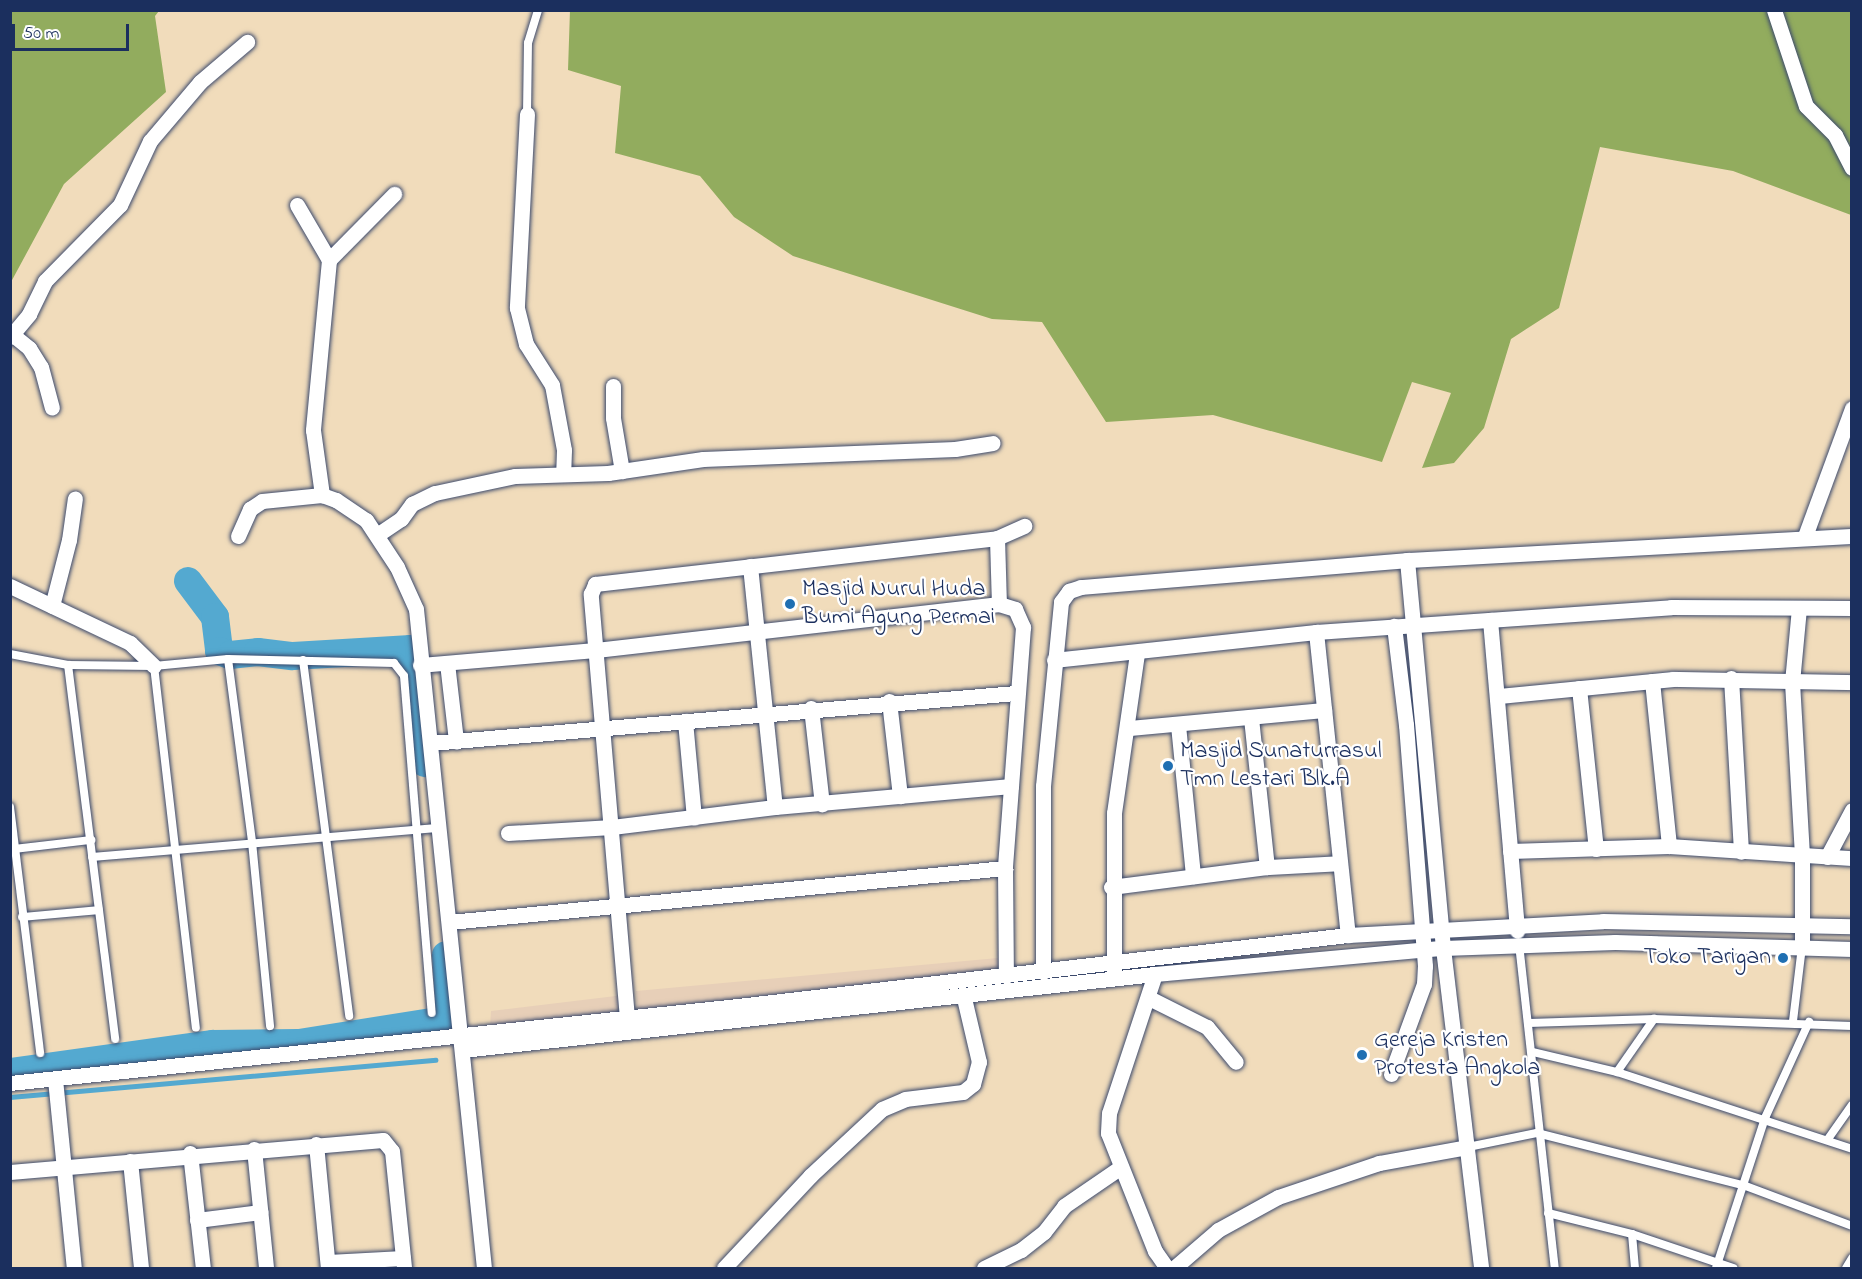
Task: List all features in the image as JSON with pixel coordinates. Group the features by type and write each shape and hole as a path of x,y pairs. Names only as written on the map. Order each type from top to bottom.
{"street":[{"path":"1774,10 1806,106 1834,135 1851,168"},
{"path":"52,408 41,367 29,348 12,336 29,314 45,281 120,205 150,141 200,82 247,42"},
{"path":"527,114 517,308 526,344 552,384 564,450 563,474"},
{"path":"330,260 394,194"},
{"path":"297,205 330,260 313,429 322,495"},
{"path":"613,386 613,418 622,471"},
{"path":"1805,536 1851,408"},
{"path":"377,535 401,519 412,504 435,493 515,476 622,471 702,459 955,449 993,443"},
{"path":"238,536 255,504 269,499 322,495 352,508 377,535 417,609 420,665 431,743 435,828 450,922 484,1269"},
{"path":"52,606 69,540 75,498"},
{"path":"627,1018 621,909 591,594 597,582 997,538 1024,526"},
{"path":"1043,972 1043,786 1061,602 1076,588 1407,560 1805,536 1851,536"},
{"path":"997,538 999,604"},
{"path":"1407,560 1441,930 1468,1146 1480,1269"},
{"path":"750,566 775,807"},
{"path":"10,586 130,643 154,666"},
{"path":"420,665 596,650 999,604 1020,613 1023,627 1016,693 1005,868 1006,976"},
{"path":"1054,660 1137,654 1316,632 1671,607 1851,608"},
{"path":"1799,608 1792,682 1802,856 1802,947"},
{"path":"1490,620 1499,696 1519,944"},
{"path":"1391,1074 1424,984 1424,951 1406,725 1394,626"},
{"path":"1316,632 1348,935"},
{"path":"1114,981 1111,887 1114,813 1129,728 1137,654"},
{"path":"447,663 456,741"},
{"path":"1499,696 1652,681 1731,678 1792,682 1851,682"},
{"path":"1731,678 1741,852"},
{"path":"1652,681 1669,846"},
{"path":"1579,688 1596,849"},
{"path":"431,743 889,701 1016,693"},
{"path":"889,701 900,796"},
{"path":"811,708 822,804"},
{"path":"1129,728 1324,710"},
{"path":"1251,718 1268,867"},
{"path":"685,721 694,818"},
{"path":"1179,725 1193,876"},
{"path":"508,833 612,827 775,807 1011,786"},
{"path":"1827,857 1851,810"},
{"path":"1510,851 1669,846 1851,858"},
{"path":"1111,887 1268,867 1340,863"},
{"path":"450,922 621,909 1005,868"},
{"path":"10,1083 56,1089 460,1033 627,1018 1043,972 1348,935 1422,933 1517,923 1802,923 1851,926"},
{"path":"462,1050 964,998 1114,981 1155,974 1443,948 1615,942 1851,949"},
{"path":"1155,974 1149,998 1109,1113 1108,1132 1155,1251 1167,1269"},
{"path":"724,1269 810,1176 882,1109 905,1099 963,1092 973,1084 979,1062 964,998"},
{"path":"1149,998 1207,1027 1236,1062"},
{"path":"56,1089 74,1269"},
{"path":"10,1172 377,1138 390,1146 403,1263 328,1265 316,1144"},
{"path":"1174,1269 1218,1230 1278,1197 1379,1163 1468,1146"},
{"path":"254,1149 266,1269"},
{"path":"190,1154 203,1269"},
{"path":"130,1161 141,1269"},
{"path":"984,1269 1021,1250 1044,1232 1064,1206 1121,1167"},
{"path":"197,1220 260,1212"}],"lane":[{"path":"527,114 528,43 538,10"},
{"path":"10,654 68,665 154,666 228,659 394,663 404,676 432,1013"},
{"path":"228,659 252,842 270,1026"},
{"path":"303,660 349,1016"},
{"path":"68,665 115,1039"},
{"path":"154,666 178,850 196,1029"},
{"path":"10,807 15,890 22,918 40,1053"},
{"path":"92,856 435,828"},
{"path":"14,849 91,840"},
{"path":"22,918 99,910"},
{"path":"1519,944 1533,1052 1537,1133 1555,1269"},
{"path":"1793,1021 1802,947"},
{"path":"1529,1023 1653,1019 1793,1021 1851,1026"},
{"path":"1617,1072 1653,1019"},
{"path":"1717,1266 1765,1118 1809,1022"},
{"path":"1533,1052 1617,1072 1765,1118 1851,1149"},
{"path":"1828,1139 1851,1105"},
{"path":"1468,1146 1537,1133 1743,1185 1851,1226"},
{"path":"1548,1213 1632,1234 1717,1266 1733,1269"},
{"path":"1632,1234 1635,1269"},
{"path":"1846,1269 1851,1258"}],"shaded area":[{"path":"998,958 1000,974 638,1012 636,991"},
{"path":"624,995 624,1014 490,1028 491,1011"}],"green space":[{"path":"11,10 159,11 155,16 166,92 64,184 11,282"},
{"path":"570,10 1851,11 1851,215 1733,171 1600,147 1559,308 1511,339 1484,428 1454,463 1422,468 1451,393 1412,382 1382,462 1213,415 1106,422 1042,322 992,319 793,256 734,217 700,176 615,153 621,86 568,70"}],"waterway":[{"path":"188,581 215,617 219,651 230,655 258,652 293,656 411,649 425,763"},
{"path":"10,1072 213,1044 299,1043 450,1019 446,955"},
{"path":"10,1097 435,1060"}],"place":[{"name":"Masjid Nurul Huda Bumi Agung Permai","path":"790,604"},
{"name":"Masjid Sunaturrasul Tmn Lestari Blk.A","path":"1168,766"},
{"name":"Toko Tarigan","path":"1783,958"},
{"name":"Gereja Kristen Protesta Angkola","path":"1362,1055"}]}
